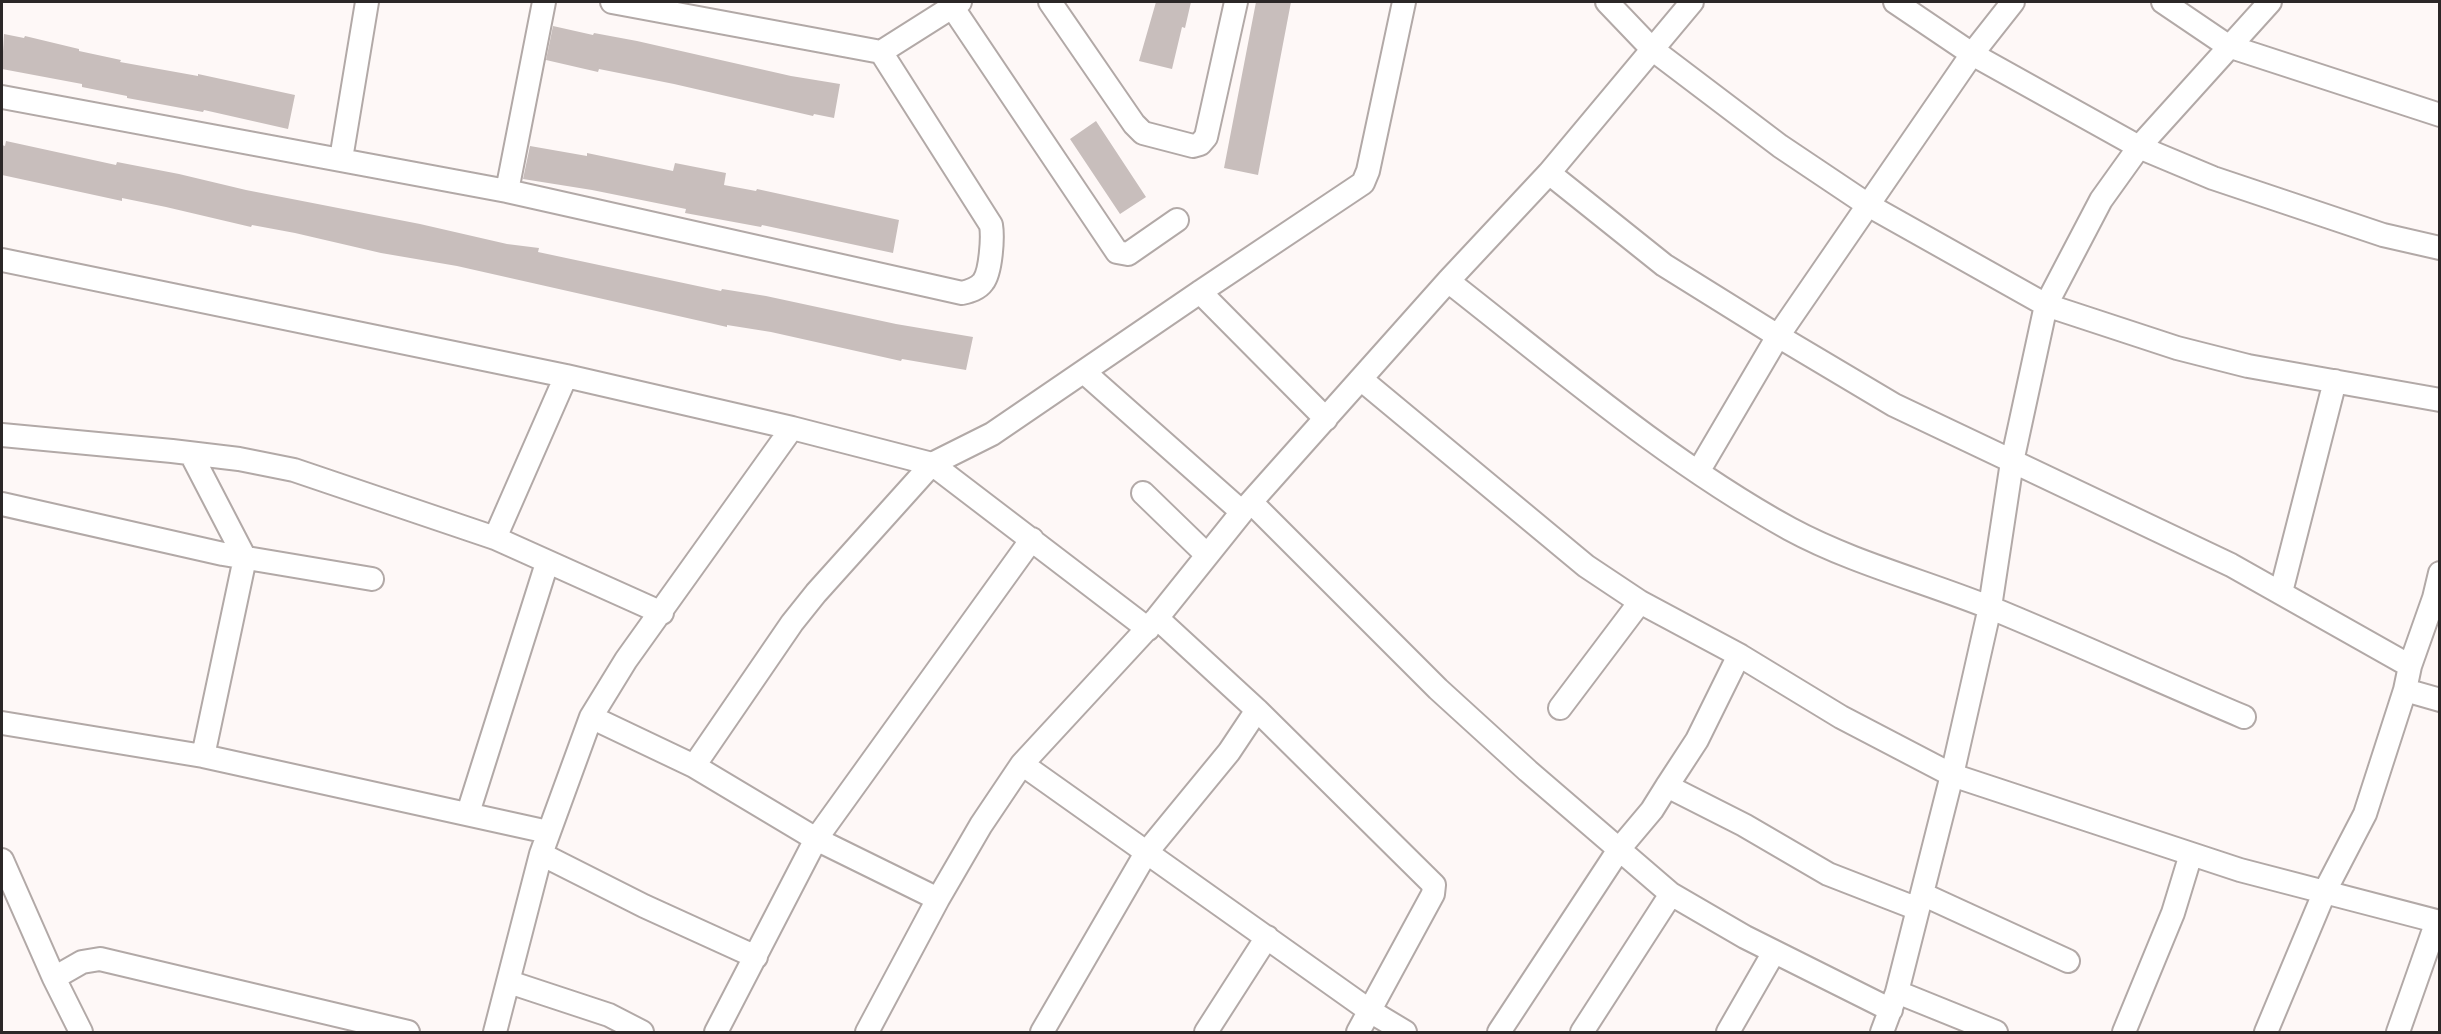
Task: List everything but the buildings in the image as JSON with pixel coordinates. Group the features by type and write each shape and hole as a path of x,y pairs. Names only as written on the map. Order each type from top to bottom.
{"street":[{"path":"340,159 366,2"},
{"path":"507,190 544,2"},
{"path":"612,2 880,52 954,3 1118,252 1128,254 1178,220"},
{"path":"1050,2 1134,124 1143,133 1193,146 1200,144 1206,138 1236,2"},
{"path":"694,766 792,623 816,593 932,464 992,434 1363,183 1368,171 1404,2"},
{"path":"1606,2 1652,49 1780,146 1868,205 2046,305 2177,348 2248,366 2439,400"},
{"path":"867,1032 938,899 981,825 1022,764 1152,624 1246,507 1362,380 1448,281 1549,174 1692,2"},
{"path":"1895,2 1972,54 2139,147 2213,178 2383,235 2439,248"},
{"path":"1698,471 1778,336 1972,54 2013,2"},
{"path":"2163,2 2228,46 2439,115"},
{"path":"1881,1032 1894,1001 1920,902 1990,608 2012,462 2046,305 2101,200 2139,147 2270,2"},
{"path":"2,97 507,190 962,293 975,289 985,281 993,237 991,225 880,52"},
{"path":"1549,174 1664,265 1894,405 2231,564 2410,666"},
{"path":"2,260 566,376 792,428 932,464 1032,539 1152,624 1257,711 1434,885 1433,894 1358,1032"},
{"path":"1448,281 1605,404 1698,471 1791,529 1864,562 1990,608 2244,717"},
{"path":"1200,292 1326,419"},
{"path":"1084,372 1246,507 1528,771 1671,894 1717,922 1774,952 1894,1001 1996,1032"},
{"path":"495,538 566,376"},
{"path":"1362,380 1586,566 1640,602 1739,655 1841,717 1952,775 2240,870 2438,922 2398,1032"},
{"path":"2282,592 2335,381"},
{"path":"495,1032 541,854 591,717 626,660 662,613 792,428"},
{"path":"2,435 240,459 294,470 495,538 662,613"},
{"path":"191,454 245,558 203,756"},
{"path":"1143,493 1207,555"},
{"path":"2,504 245,558 372,579"},
{"path":"716,1032 816,839 1032,539"},
{"path":"468,813 547,563"},
{"path":"2266,1032 2325,891 2365,814 2405,690 2410,666 2434,598 2439,573"},
{"path":"1560,708 1640,602"},
{"path":"1499,1032 1620,848 1652,810 1668,786 1697,740 1739,655"},
{"path":"2405,690 2439,700"},
{"path":"1042,1032 1146,853 1229,752 1257,711"},
{"path":"591,717 694,766 816,839 938,899"},
{"path":"2,723 203,756 548,832"},
{"path":"1022,764 1370,1011 1405,1032"},
{"path":"1668,786 1744,825 1828,874 1920,902 2068,961"},
{"path":"541,854 644,906 756,957"},
{"path":"2124,1032 2173,912 2191,854"},
{"path":"2,860 54,978 81,1032"},
{"path":"1582,1032 1671,894"},
{"path":"1206,1032 1267,937"},
{"path":"1728,1032 1774,952"},
{"path":"54,978 82,962 100,959 408,1032"},
{"path":"509,982 609,1015 642,1032"}]}
